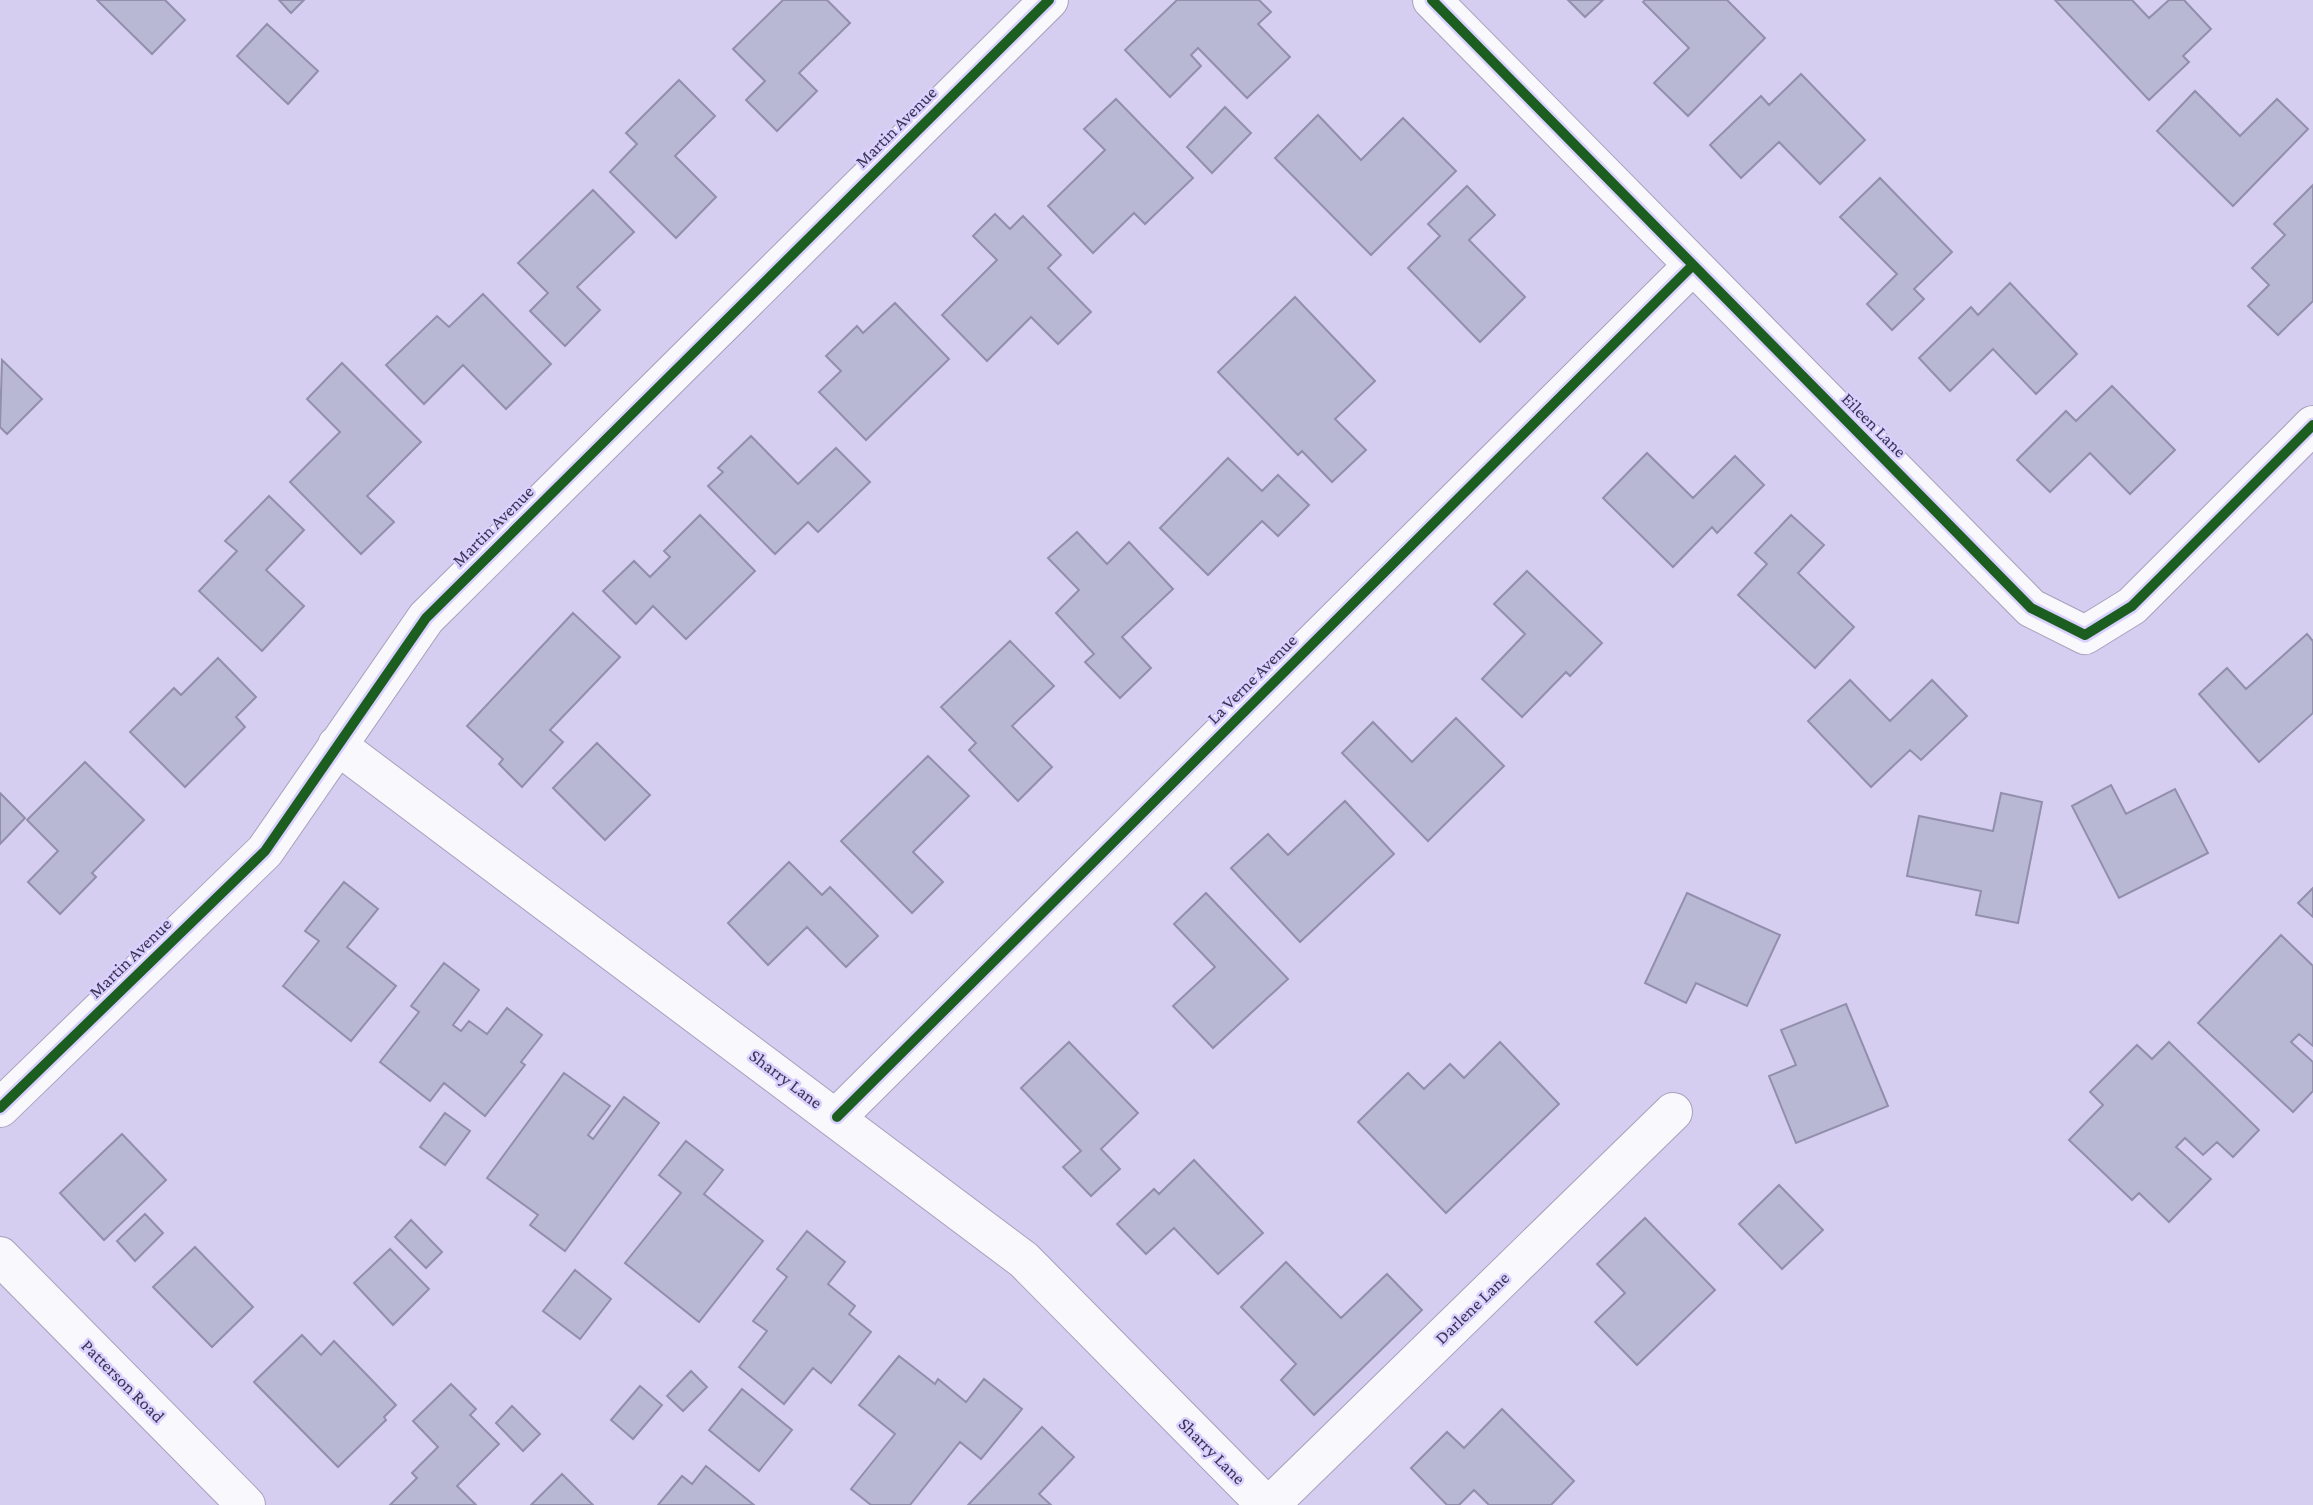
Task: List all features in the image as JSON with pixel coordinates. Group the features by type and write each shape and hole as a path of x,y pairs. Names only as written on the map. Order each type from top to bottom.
{"street":[{"name":"Martin Avenue","path":"0,1108 265,851 426,618 1049,0"},
{"name":"Eileen Lane","path":"1432,0 2031,608 2085,635 2132,606 2313,425"},
{"name":"La Verne Avenue","path":"837,1117 1692,266"},
{"name":"Sharry Lane","path":"337,745 837,1117 1024,1260 1268,1505"},
{"name":"Darlene Lane","path":"1268,1505 1673,1112"},
{"name":"Patterson Road","path":"0,1256 246,1505"}],"building":[{"path":"97,0 165,0 185,20 152,54"},
{"path":"279,0 304,0 291,13"},
{"path":"783,0 827,0 850,23 799,73 817,91 777,131 746,100 765,81 733,49"},
{"path":"1177,0 1259,0 1271,12 1258,24 1290,57 1247,98 1198,48 1191,55 1201,66 1170,97 1125,50"},
{"path":"1568,0 1603,0 1585,17"},
{"path":"1727,0 1765,38 1688,116 1654,83 1689,48 1643,2"},
{"path":"2055,0 2132,0 2149,18 2169,0 2184,0 2211,29 2183,56 2189,62 2149,100"},
{"path":"267,24 318,71 288,104 237,56"},
{"path":"1801,74 1865,140 1820,184 1779,142 1741,178 1710,145 1761,96 1769,105"},
{"path":"679,80 715,116 675,156 716,197 676,238 610,172 637,144 626,133"},
{"path":"2195,91 2240,136 2277,99 2308,129 2233,206 2157,131"},
{"path":"1116,99 1193,178 1145,224 1134,213 1093,253 1048,206 1105,150 1084,129"},
{"path":"1225,107 1251,133 1212,173 1187,147"},
{"path":"1318,115 1361,160 1403,118 1456,171 1371,255 1275,158"},
{"path":"1880,178 1952,252 1914,289 1924,299 1892,330 1867,304 1897,274 1840,217"},
{"path":"2313,185 2313,301 2278,335 2248,306 2269,285 2252,268 2285,235 2274,224"},
{"path":"1467,186 1495,215 1469,240 1525,297 1480,342 1408,268 1440,236 1428,224"},
{"path":"593,190 634,232 577,287 600,310 565,346 530,311 548,293 518,263"},
{"path":"995,214 1010,229 1023,216 1061,255 1048,268 1091,312 1058,344 1031,317 987,361 942,315 997,260 973,236"},
{"path":"2010,283 2077,354 2036,394 1993,349 1950,391 1919,358 1971,307 1978,315"},
{"path":"483,294 551,364 506,409 463,365 424,404 386,365 437,316 449,327"},
{"path":"1295,297 1375,381 1335,419 1366,450 1332,482 1302,451 1298,455 1218,372"},
{"path":"895,303 949,359 866,440 819,392 841,371 826,356 857,326 863,333"},
{"path":"2,360 42,399 7,434 0,427"},
{"path":"342,363 421,442 367,496 394,522 361,554 290,482 340,432 307,399"},
{"path":"2112,386 2175,450 2130,494 2090,453 2050,492 2017,460 2066,411 2076,421"},
{"path":"751,436 798,484 836,448 870,482 818,532 808,522 775,554 708,486 723,472 718,468"},
{"path":"1647,453 1693,498 1735,456 1764,485 1717,533 1712,527 1673,567 1603,498"},
{"path":"1228,458 1262,491 1278,475 1309,505 1278,536 1262,521 1208,575 1160,528"},
{"path":"269,496 304,530 266,570 304,606 262,651 199,591 237,551 225,541"},
{"path":"700,515 755,571 686,639 653,606 636,624 603,591 634,561 650,577 670,557 664,551"},
{"path":"1791,515 1824,545 1798,573 1854,627 1815,668 1738,595 1767,564 1755,553"},
{"path":"1077,532 1107,564 1129,542 1173,589 1122,637 1151,668 1120,698 1085,662 1094,654 1056,613 1079,590 1048,558"},
{"path":"1527,571 1602,643 1570,676 1566,672 1522,717 1482,679 1525,634 1494,604"},
{"path":"573,613 620,657 550,730 563,742 522,787 499,764 503,759 467,726"},
{"path":"2307,634 2313,641 2313,713 2259,762 2199,694 2227,668 2246,689"},
{"path":"1010,641 1054,686 1012,726 1052,767 1018,801 969,750 976,743 941,707"},
{"path":"218,658 256,697 236,717 245,727 185,787 130,732 174,688 181,695"},
{"path":"1850,680 1890,721 1932,680 1967,716 1921,760 1910,750 1871,787 1808,721"},
{"path":"1456,718 1504,766 1428,841 1342,753 1373,722 1412,762"},
{"path":"597,743 650,795 605,840 553,788"},
{"path":"928,756 969,796 913,852 943,882 912,913 841,841"},
{"path":"85,762 144,820 92,873 96,877 60,914 28,882 58,851 27,820"},
{"path":"2111,785 2126,814 2175,789 2208,853 2119,898 2072,806"},
{"path":"0,793 25,818 0,844"},
{"path":"2001,793 2042,802 2018,923 1976,915 1981,891 1907,876 1919,816 1993,831"},
{"path":"1345,801 1394,854 1300,942 1231,868 1268,834 1288,855"},
{"path":"789,862 822,895 830,887 878,936 846,967 807,927 768,965 728,923"},
{"path":"344,882 378,909 347,947 396,986 351,1041 283,986 319,941 305,931"},
{"path":"2313,888 2313,917 2298,903"},
{"path":"1206,893 1288,979 1213,1048 1173,1006 1215,967 1174,924"},
{"path":"1687,893 1780,935 1747,1006 1696,983 1686,1003 1645,983"},
{"path":"2281,935 2313,966 2313,1046 2299,1034 2291,1042 2313,1062 2313,1091 2293,1112 2198,1023"},
{"path":"444,963 479,990 453,1025 461,1031 469,1021 487,1034 507,1008 542,1035 521,1062 525,1065 485,1116 444,1083 430,1101 380,1062 419,1012 411,1006"},
{"path":"1846,1004 1888,1106 1796,1143 1769,1076 1796,1065 1781,1030"},
{"path":"1069,1042 1138,1113 1101,1149 1120,1169 1091,1196 1063,1167 1081,1151 1021,1088"},
{"path":"1500,1042 1559,1104 1446,1213 1358,1122 1408,1073 1424,1089 1450,1064 1464,1078"},
{"path":"2169,1042 2259,1130 2233,1157 2217,1142 2203,1155 2185,1138 2176,1147 2211,1179 2169,1222 2139,1193 2132,1200 2069,1140 2103,1105 2090,1092 2137,1045 2152,1059"},
{"path":"564,1073 610,1106 588,1135 593,1139 624,1097 659,1123 565,1251 530,1225 538,1215 487,1178"},
{"path":"445,1113 470,1131 445,1165 420,1147"},
{"path":"122,1134 166,1180 104,1240 60,1193"},
{"path":"686,1141 723,1170 704,1194 763,1241 699,1322 625,1263 681,1193 659,1175"},
{"path":"1194,1160 1263,1233 1218,1274 1174,1228 1146,1254 1117,1224 1154,1189 1159,1194"},
{"path":"1779,1185 1823,1230 1782,1269 1739,1224"},
{"path":"145,1214 163,1233 135,1261 117,1241"},
{"path":"1645,1218 1715,1290 1637,1365 1595,1322 1625,1293 1597,1264"},
{"path":"411,1220 442,1252 426,1268 395,1237"},
{"path":"807,1231 845,1262 828,1284 855,1306 849,1314 871,1332 831,1383 813,1368 784,1404 739,1367 767,1331 753,1321 787,1277 777,1269"},
{"path":"195,1247 253,1307 212,1347 153,1287"},
{"path":"390,1249 429,1289 393,1325 354,1283"},
{"path":"1286,1262 1341,1318 1387,1274 1422,1310 1314,1415 1281,1380 1296,1364 1241,1307"},
{"path":"575,1270 611,1299 580,1339 543,1311"},
{"path":"302,1335 321,1355 334,1341 396,1405 384,1417 386,1420 338,1467 254,1382"},
{"path":"899,1356 935,1384 938,1379 966,1402 984,1379 1022,1409 981,1459 960,1442 910,1505 871,1505 851,1489 895,1434 859,1405"},
{"path":"691,1371 707,1387 683,1411 667,1396"},
{"path":"451,1384 476,1409 470,1415 499,1444 457,1486 476,1505 390,1505 417,1478 412,1473 438,1447 413,1421"},
{"path":"640,1386 662,1405 633,1439 611,1420"},
{"path":"742,1389 792,1430 759,1471 709,1430"},
{"path":"512,1406 540,1434 523,1451 496,1423"},
{"path":"1502,1409 1574,1481 1551,1505 1489,1505 1474,1490 1459,1505 1447,1505 1411,1468 1447,1432 1464,1448"},
{"path":"1042,1427 1074,1457 1039,1494 1051,1505 968,1505"},
{"path":"706,1466 754,1505 658,1505 682,1476 692,1484"},
{"path":"562,1474 593,1505 531,1505"}],"cycle path":[{"path":"0,1108 265,851 426,618 1049,0"},
{"path":"1432,0 2031,608 2085,635 2132,606 2313,425"},
{"path":"837,1117 1692,266"}]}
